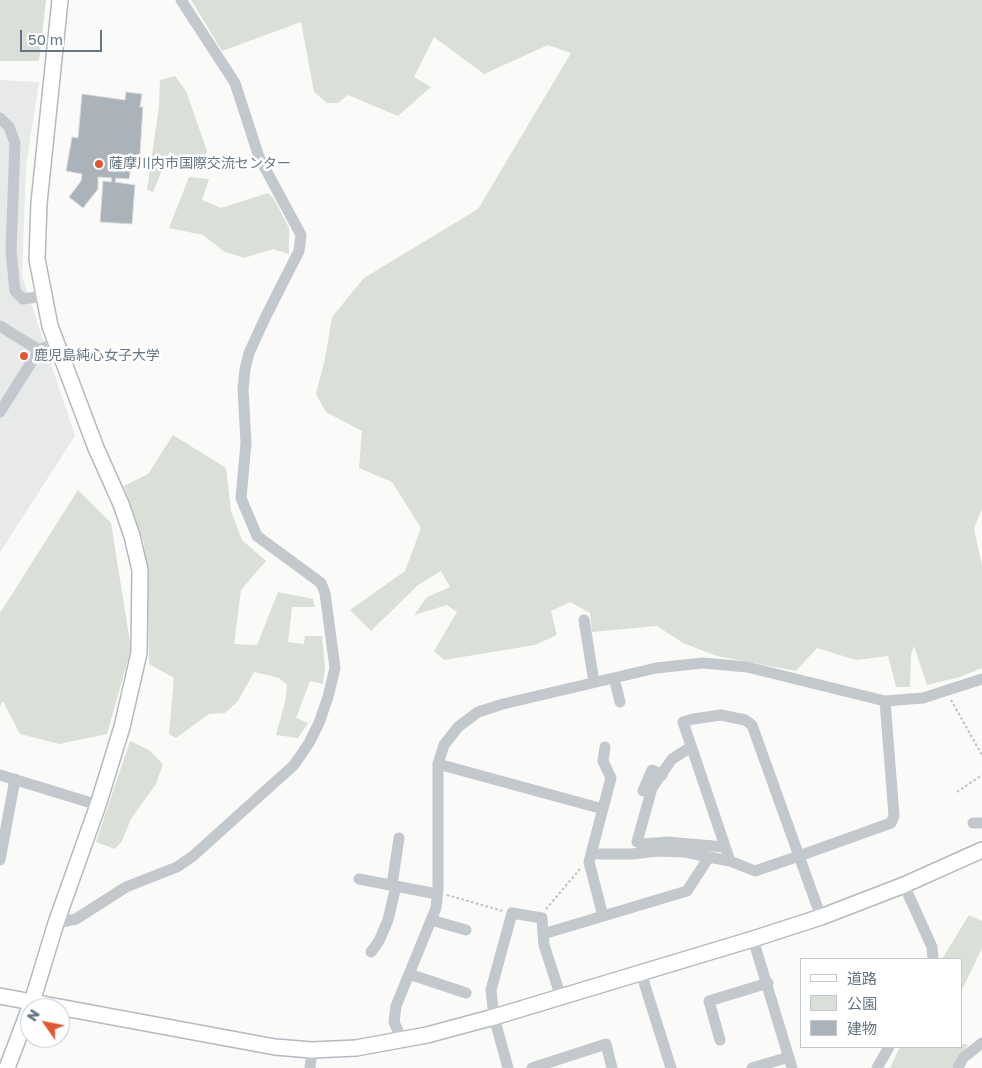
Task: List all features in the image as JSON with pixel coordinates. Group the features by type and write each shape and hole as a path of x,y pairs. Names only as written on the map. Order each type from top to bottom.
{"street":[{"path":"33,998 56,923 98,805 122,728 139,653 140,570 132,536 121,504 96,448 50,326 37,259 39,203 60,0"},
{"path":"56,923 76,918 126,887 176,867 193,856 294,765 309,743 318,722 328,697 335,668 325,593 321,583 257,536 241,498 246,443 243,389 245,369 249,353 299,251 301,235 259,157 235,83 181,0"},
{"path":"0,118 9,127 15,143 11,250 15,291 22,299 44,296"},
{"path":"0,326 39,350"},
{"path":"0,412 39,350 56,342"},
{"path":"584,620 594,682"},
{"path":"402,1040 394,1022 396,1006 436,908 438,893 438,764 448,739 458,727 478,712 503,704 656,668 703,663 747,667 885,701 922,698 982,680"},
{"path":"614,678 620,702"},
{"path":"590,858 658,851 685,852 730,861 755,871 892,823 894,816 885,701"},
{"path":"730,861 683,722 693,719 721,716 746,720 752,724 820,917"},
{"path":"603,916 590,858 611,778 603,761 605,747"},
{"path":"691,747 672,759 652,788 637,842 643,844 667,842 725,847"},
{"path":"438,764 603,809"},
{"path":"643,791 652,770 662,774"},
{"path":"0,775 98,805"},
{"path":"1,854 15,779"},
{"path":"371,952 380,941 388,920 399,838"},
{"path":"70,1009 246,1042 312,1050 356,1048 402,1040 494,1017 753,939 820,917 904,885 982,850"},
{"path":"544,934 687,891 709,857"},
{"path":"359,879 438,893"},
{"path":"904,885 932,947 933,958"},
{"path":"508,1068 494,1017 491,990 512,913 542,918 544,946 561,997"},
{"path":"431,920 466,930"},
{"path":"752,1068 791,1062 753,939"},
{"path":"641,973 671,1068"},
{"path":"409,974 466,993"},
{"path":"720,1040 709,1001 768,983"},
{"path":"0,996 20,1000"},
{"path":"12,1065 20,1040"},
{"path":"958,1068 963,1058 982,1043"},
{"path":"532,1068 547,1066 606,1044 612,1068"},
{"path":"877,1068 888,1048"},
{"path":"310,1068 312,1050"}],"path":[{"path":"946,691 982,755"},
{"path":"957,792 982,775"},
{"path":"542,918 548,906 566,888 590,858"},
{"path":"438,893 512,913"}],"shaded area":[{"name":"鹿児島純心女子大学","path":"0,80 39,82 26,166 22,276 75,436 0,552"}],"green space":[{"path":"0,0 46,0 39,61 0,61"},
{"path":"191,0 982,0 982,509 974,528 982,566 982,668 960,677 927,685 914,646 911,655 910,687 896,687 888,656 856,660 817,648 796,671 717,656 683,643 657,626 592,632 590,613 570,602 551,611 557,635 535,645 444,660 434,651 457,612 447,605 414,615 427,597 450,587 441,571 418,585 371,631 350,610 405,571 421,528 392,482 359,468 362,431 326,412 316,394 325,359 332,317 364,278 478,209 571,53 548,45 484,74 434,37 414,77 431,87 398,116 348,95 338,103 327,103 314,92 301,22 222,51"},
{"path":"175,76 186,91 207,151 200,165 184,170 170,151 153,192 147,190 159,106 160,80"},
{"path":"189,177 209,179 202,200 221,208 268,193 274,199 289,228 289,254 273,249 244,258 225,252 203,235 169,228"},
{"path":"173,435 226,468 231,511 242,540 266,561 241,590 234,644 257,645 278,592 313,599 315,607 292,607 288,642 304,644 305,636 322,636 325,667 323,684 310,681 296,718 308,723 298,738 276,735 285,702 287,685 279,678 254,672 238,701 225,713 209,714 176,738 169,734 174,678 149,664 144,544 124,486 148,474"},
{"path":"78,490 111,523 131,649 107,734 59,744 20,734 3,701 0,706 0,613"},
{"path":"130,741 149,750 163,764 156,784 131,819 122,841 115,849 96,842"},
{"path":"969,915 982,921 982,948 962,990 962,958 943,958"},
{"path":"962,1044 968,1045 952,1068 890,1068 900,1048 962,1048"}],"building":[{"name":"薩摩川内市国際交流センター","path":"126,92 142,94 140,107 143,107 140,154 133,156 129,179 116,178 115,182 135,185 132,224 100,222 103,181 111,182 112,178 98,177 98,189 83,208 69,197 81,181 82,174 66,171 72,137 78,138 82,94 125,100"}],"place":[{"name":"薩摩川内市国際交流センター","path":"99,164"},
{"name":"鹿児島純心女子大学","path":"24,356"}]}
